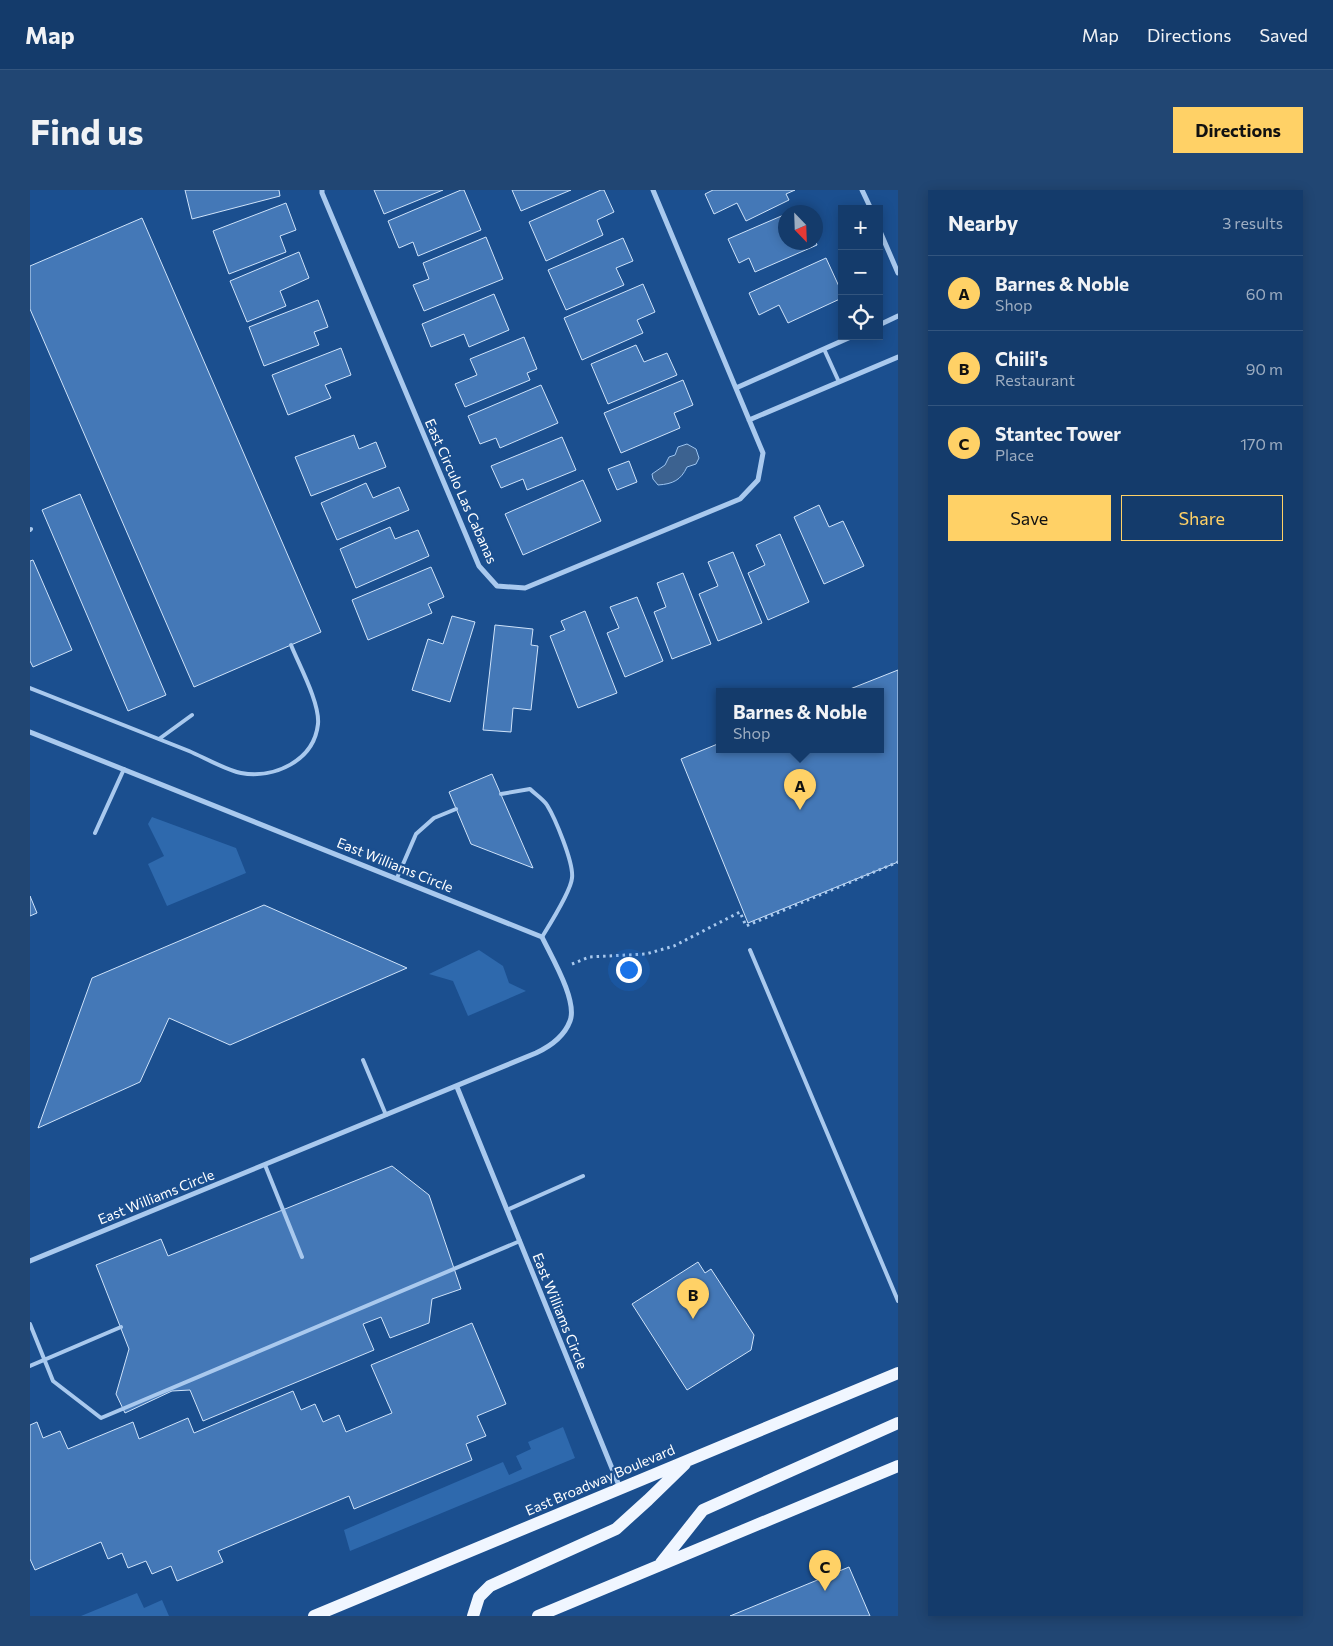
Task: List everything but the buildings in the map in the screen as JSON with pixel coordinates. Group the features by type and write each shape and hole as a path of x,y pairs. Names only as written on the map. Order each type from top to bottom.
{"main road":[{"name":"East Broadway Boulevard","path":"314,1616 898,1373"},
{"path":"659,1565 703,1510 898,1423"},
{"path":"473,1616 479,1598 490,1586 616,1529 690,1459"},
{"path":"538,1616 898,1466"}],"street":[{"name":"East Circulo Las Cabanas","path":"322,190 479,566 497,586 525,588 740,499 758,480 763,453 652,190"},
{"path":"862,190 868,205"},
{"path":"883,238 898,273"},
{"path":"883,323 898,316"},
{"path":"736,388 844,340"},
{"path":"750,420 898,357"},
{"name":"East Williams Circle","path":"30,732 542,936 571,1000 571,1020 561,1036 550,1046 536,1053 30,1261"},
{"name":"East Williams Circle","path":"457,1086 620,1488"}],"lane":[{"path":"824,349 839,382"},
{"path":"30,688 239,773 260,775 276,772 291,765 304,754 313,739 318,723 316,705 291,645"},
{"path":"159,739 192,715"},
{"path":"96,833 124,769"},
{"path":"501,794 530,789 546,803 559,828 568,858 572,878 562,904 542,936"},
{"path":"397,878 416,834 434,818 456,809"},
{"path":"750,950 898,1301"},
{"path":"363,1060 386,1115"},
{"path":"265,1165 302,1257"},
{"path":"507,1210 583,1176"},
{"path":"30,1324 54,1381 101,1418 520,1241"},
{"path":"30,1366 121,1327"}],"path":[{"path":"558,970 589,957 646,954 674,946 740,912 746,926 898,862"}],"shaded area":[{"path":"687,444 696,449 699,458 696,464 687,467 676,480 668,484 658,485 653,479 652,474 665,465 669,457 675,455 678,447"},
{"path":"152,817 236,848 246,873 167,906 148,864 164,856 148,824"},
{"path":"479,950 503,966 509,983 526,991 468,1016 453,981 429,974"},
{"path":"563,1427 575,1458 350,1551 344,1530 503,1462 509,1475 522,1469 516,1456 531,1449 528,1442"},
{"path":"137,1593 144,1608 162,1600 169,1616 81,1616"}],"place":[{"name":"Barnes & Noble","path":"800,810"},
{"name":"Chili's","path":"693,1319"},
{"name":"Stantec Tower","path":"825,1591"}]}
